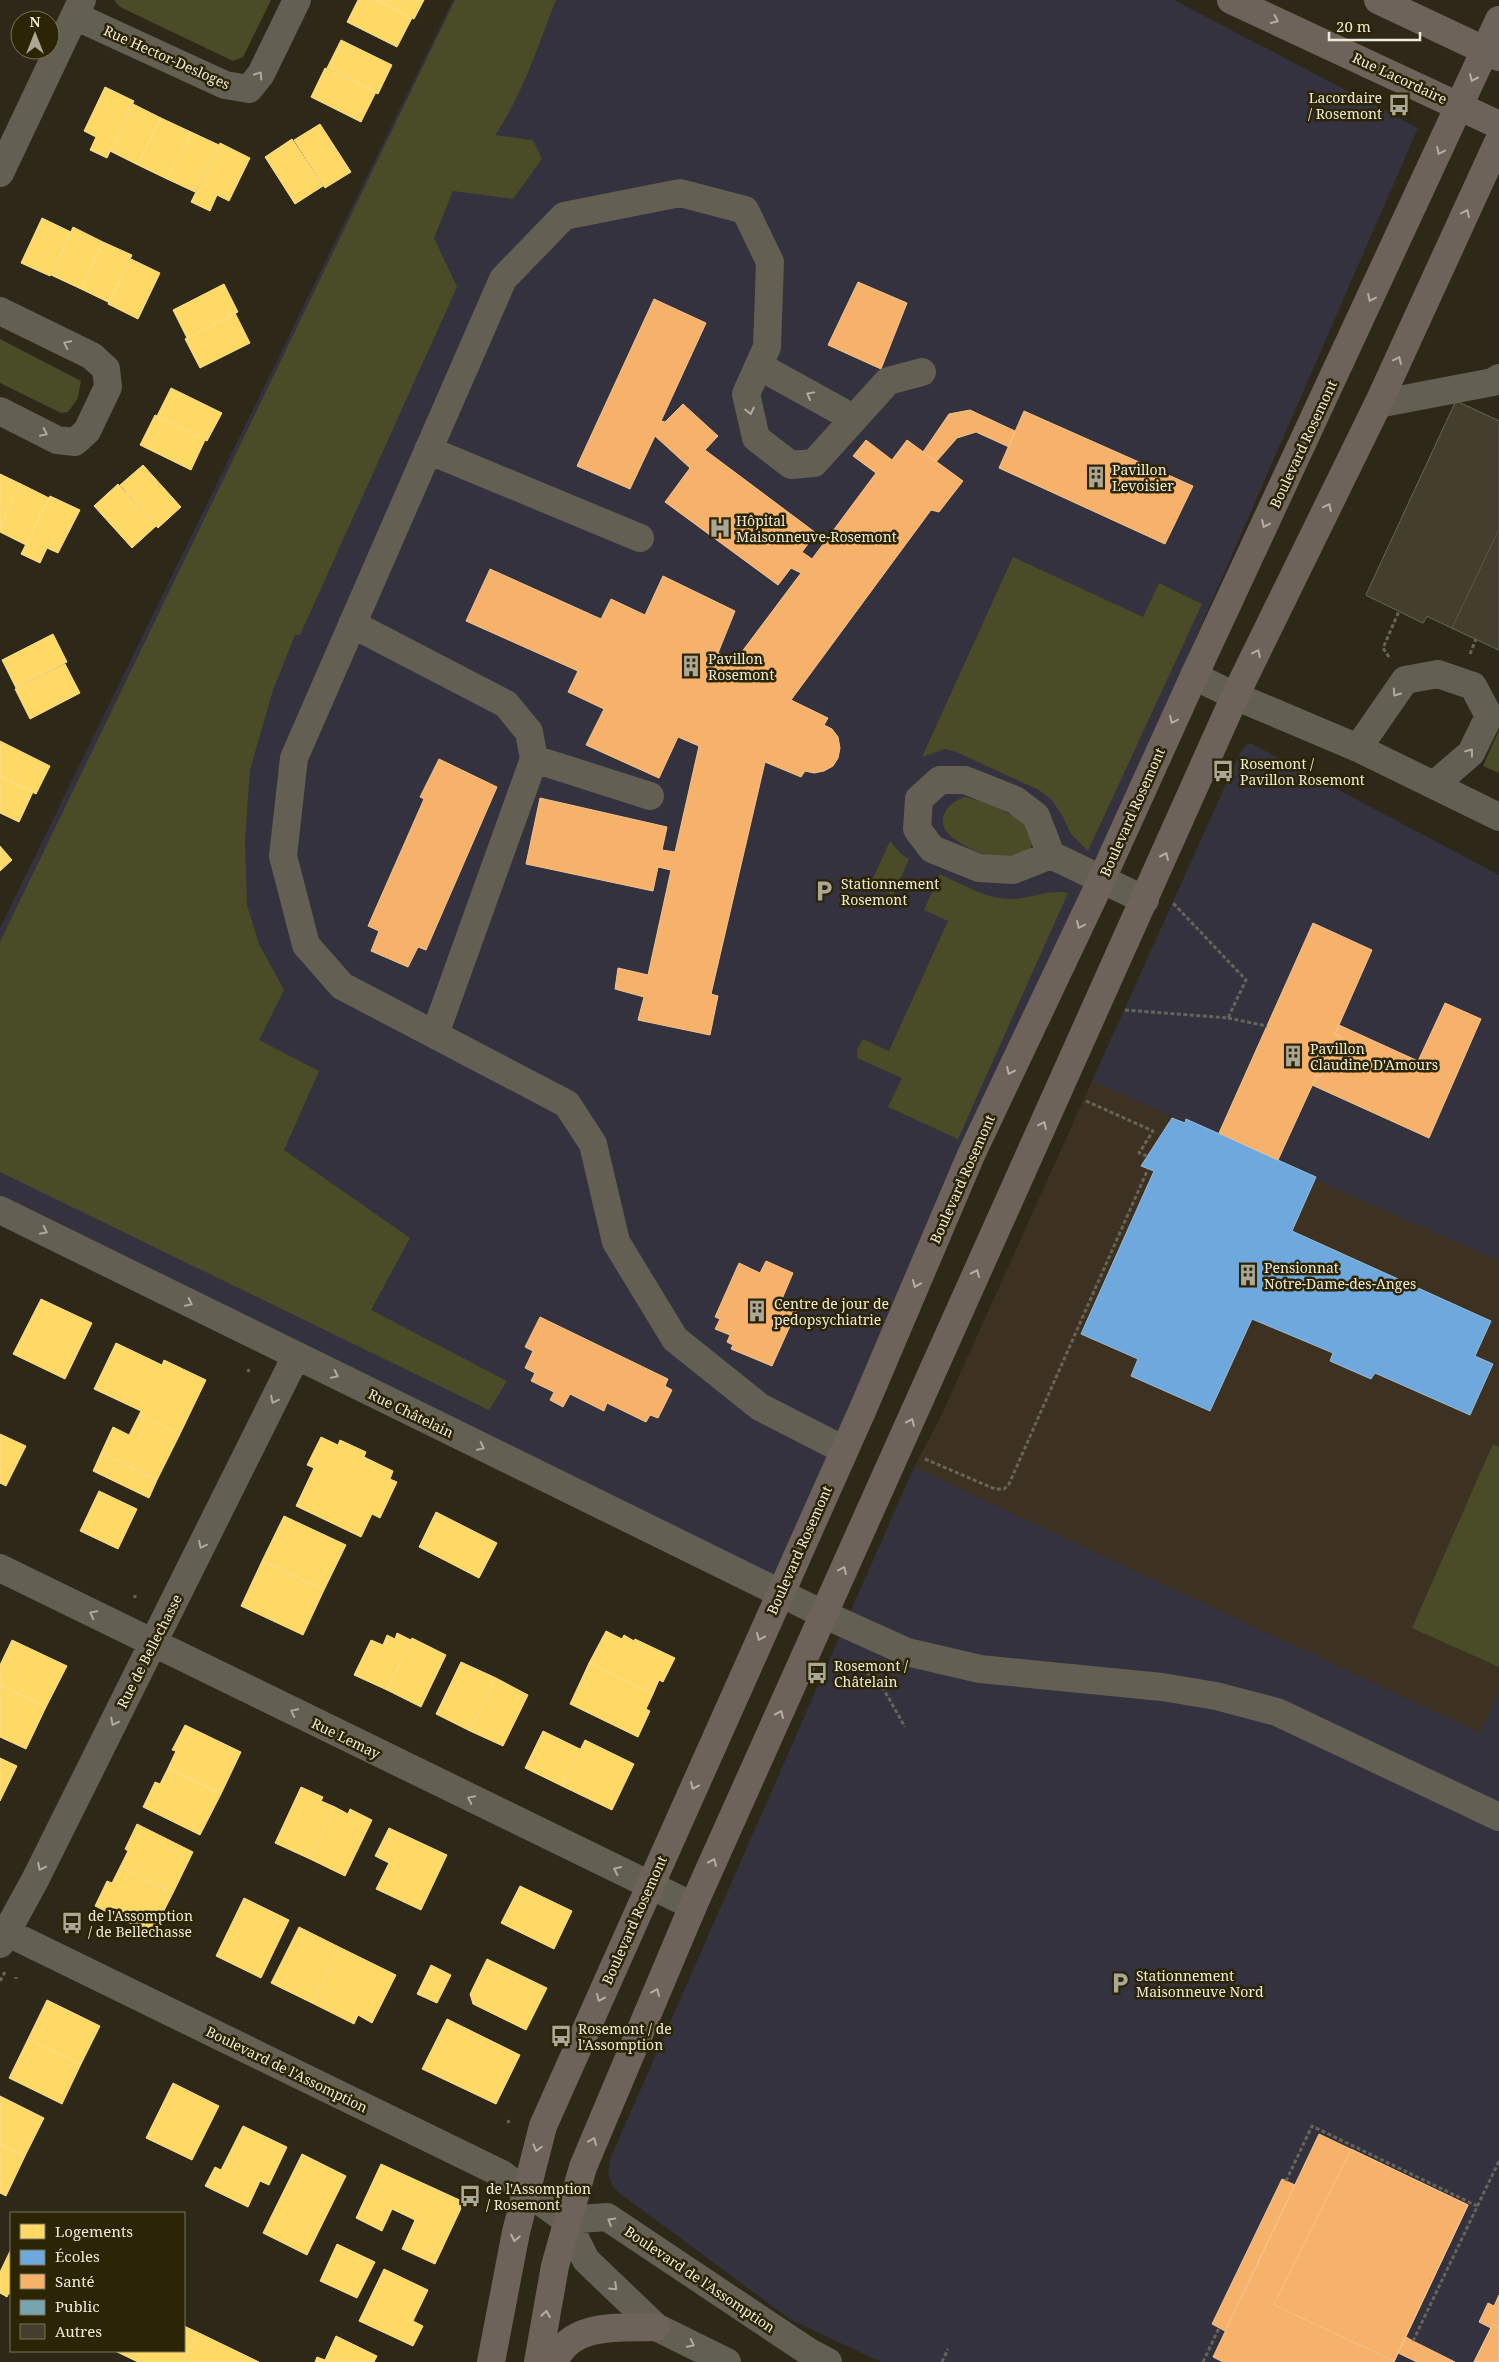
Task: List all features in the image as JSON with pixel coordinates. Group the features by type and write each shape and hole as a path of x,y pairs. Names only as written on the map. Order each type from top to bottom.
{"main road":[{"name":"Rue Lacordaire","path":"1231,0 1499,125"},
{"path":"1378,0 1492,54"},
{"name":"Boulevard Rosemont","path":"492,2362 525,2190 543,2126 844,1450 971,1155 1101,881 1194,676 1460,106 1492,54 1499,20"},
{"path":"538,2362 555,2266 582,2166 692,1906 823,1614 1157,899 1235,696 1378,404 1499,140"},
{"path":"554,2362 566,2342 582,2333 608,2329 656,2327"}],"street":[{"name":"Rue Hector-Desloges","path":"79,8 225,85 249,89 261,74 297,0"},
{"path":"0,173 79,8"},
{"path":"844,1450 760,1407 675,1339 616,1242 592,1144 567,1104 342,986 306,945 283,856 294,758 503,279 564,216 680,193 745,210 770,262 767,347 746,394 756,438 791,465 814,464 853,418 888,381 922,372"},
{"path":"0,311 92,356 106,369 108,387 87,431 74,442 57,440 0,411"},
{"path":"759,366 853,418"},
{"path":"1378,404 1494,382 1499,378"},
{"path":"428,450 640,538"},
{"path":"352,624 506,704 529,732 534,758 435,1034"},
{"path":"1358,748 1405,680 1438,674 1474,686 1489,716 1471,754 1434,785"},
{"path":"1194,676 1235,696 1358,748 1499,817"},
{"path":"534,758 650,796"},
{"path":"1051,855 1013,870 979,868 932,849 917,829 919,799 940,780 965,780 1015,800 1036,816 1051,855 1101,881 1157,899"},
{"name":"Rue Châtelain","path":"0,1210 823,1614 907,1652 980,1669 1162,1687 1216,1696 1277,1712 1499,1817"},
{"name":"Rue de Bellechasse","path":"2,1935 153,1643 296,1356"},
{"name":"Rue Lemay","path":"0,1568 692,1906"},
{"name":"Boulevard de l'Assomption","path":"2,1935 489,2166 566,2220 586,2260 656,2327 727,2362"},
{"name":"Boulevard de l'Assomption","path":"566,2220 607,2217 809,2352 828,2362"}],"path":[{"path":"1383,648 1399,611"},
{"path":"1468,657 1476,639"},
{"path":"1157,899 1246,980 1228,1018"},
{"path":"1120,1009 1228,1018 1267,1026"},
{"path":"1079,1098 1153,1131 1139,1153 1147,1156"},
{"path":"918,1455 995,1489 1004,1489 1009,1484 1148,1168"},
{"path":"858,1663 883,1688 905,1727"},
{"path":"1286,2181 1312,2126 1477,2206"},
{"path":"1413,2340 1499,2161"},
{"path":"1203,2362 1219,2328"},
{"path":"942,2362 948,2349"}],"shaded area":[{"name":"Hôpital Maisonneuve-Rosemont","path":"453,0 1174,0 1418,128 780,1593 0,1209 0,928"},
{"path":"1252,744 1499,875 1499,1261 1092,1081 1241,751 1246,745"},
{"path":"1092,1081 1499,1260 1499,1693 1480,1733 914,1467 940,1418"},
{"name":"Stationnement Maisonneuve Nord","path":"914,1467 1480,1733 1499,1692 1499,2362 881,2362 791,2320 618,2192 612,2185 608,2174 610,2159"}],"green space":[{"path":"114,0 271,0 243,57 233,61 120,7"},
{"path":"455,0 556,0 522,87 495,135 533,140 542,159 513,199 453,191 434,238 457,287 300,635 295,635 273,690 250,770 245,840 247,905 259,944 284,990 259,1040 319,1071 284,1150 410,1238 371,1310 507,1381 489,1410 0,1172 0,942"},
{"path":"0,339 81,381 78,398 68,412 61,413 0,383"},
{"path":"1013,557 1143,617 1159,583 1202,604 1088,851 1071,834 1052,800 1039,790 954,751 945,749 922,757"},
{"path":"1499,730 1499,773 1483,766"},
{"path":"964,797 999,808 1023,823 1030,832 1032,844 1027,854 999,859 973,850 953,838 944,826 944,814 952,804"},
{"path":"890,841 901,854 909,859 893,895 870,885"},
{"path":"940,874 974,890 1001,898 1018,899 1053,892 1068,893 958,1139 888,1107 902,1078 857,1058 857,1050 863,1039 889,1051 948,921 924,910"},
{"path":"1493,1444 1499,1447 1499,1667 1412,1628"}],"building: Logements":[{"path":"358,0 376,0 412,18 397,47 347,22"},
{"path":"376,0 424,0 414,19"},
{"path":"341,40 392,65 378,94 327,68"},
{"path":"325,68 376,92 361,122 311,97"},
{"path":"105,87 134,101 107,158 90,150 96,137 84,131"},
{"path":"133,104 161,118 138,165 110,151"},
{"path":"161,118 191,132 167,179 138,165"},
{"path":"320,124 351,172 325,188 294,140"},
{"path":"191,132 219,145 195,192 167,179"},
{"path":"292,139 323,186 295,204 265,157"},
{"path":"220,143 250,158 229,201 217,195 210,211 191,202"},
{"path":"42,218 71,232 50,276 21,263"},
{"path":"73,227 103,242 81,289 51,275"},
{"path":"103,242 132,255 110,303 81,289"},
{"path":"131,259 160,273 138,319 108,304"},
{"path":"224,284 238,312 187,338 173,310"},
{"path":"235,313 250,343 200,368 185,339"},
{"path":"171,388 222,413 207,441 157,416"},
{"path":"155,415 205,440 191,470 140,445"},
{"path":"143,465 181,507 158,528 120,485"},
{"path":"0,474 21,484 0,526"},
{"path":"21,484 49,498 26,545 0,532 0,526"},
{"path":"118,484 156,526 132,548 94,506"},
{"path":"50,496 80,510 58,553 47,548 40,563 21,554"},
{"path":"53,634 67,662 16,688 2,660"},
{"path":"65,664 80,693 30,719 15,689"},
{"path":"0,741 50,766 36,794 0,776"},
{"path":"0,776 33,792 19,822 0,813"},
{"path":"0,846 12,860 0,871"},
{"path":"41,1299 92,1323 65,1379 13,1354"},
{"path":"116,1343 162,1365 164,1360 206,1380 180,1434 139,1415 141,1411 94,1389"},
{"path":"139,1415 180,1434 157,1480 101,1453 113,1427 129,1435"},
{"path":"0,1434 26,1446 6,1486 0,1483"},
{"path":"321,1437 338,1445 340,1440 366,1452 364,1457 393,1471 390,1479 397,1482 380,1518 372,1514 361,1537 296,1506 314,1468 307,1465"},
{"path":"101,1453 157,1480 149,1498 93,1471"},
{"path":"99,1491 137,1509 118,1549 80,1531"},
{"path":"436,1512 497,1543 479,1578 419,1547"},
{"path":"284,1516 346,1545 324,1590 262,1561"},
{"path":"262,1561 324,1590 303,1635 241,1606"},
{"path":"606,1631 622,1639 624,1635 634,1641 635,1639 675,1658 663,1682 659,1680 653,1694 589,1663"},
{"path":"397,1633 411,1640 387,1690 354,1675 371,1640 383,1645 387,1635 395,1639"},
{"path":"412,1638 446,1655 421,1707 387,1690"},
{"path":"12,1640 67,1666 46,1707 0,1685 0,1665"},
{"path":"461,1662 496,1678 470,1731 436,1714"},
{"path":"589,1663 653,1694 646,1709 650,1711 638,1737 570,1704"},
{"path":"496,1678 528,1695 503,1746 470,1731"},
{"path":"0,1685 46,1707 26,1749 0,1737"},
{"path":"185,1725 241,1752 221,1794 168,1768 176,1751 172,1750"},
{"path":"543,1731 580,1749 562,1786 525,1768"},
{"path":"585,1740 634,1764 612,1810 562,1786"},
{"path":"0,1758 17,1766 0,1801"},
{"path":"168,1768 221,1794 200,1835 143,1807 155,1782 160,1784"},
{"path":"301,1787 323,1797 321,1801 335,1807 310,1859 275,1843"},
{"path":"335,1807 348,1814 350,1809 372,1820 345,1876 310,1859"},
{"path":"137,1824 193,1852 173,1893 120,1867 128,1851 125,1849"},
{"path":"389,1828 447,1855 421,1910 376,1889 389,1863 375,1856"},
{"path":"120,1867 173,1893 152,1934 95,1906 107,1881 112,1883"},
{"path":"520,1886 572,1911 554,1949 501,1923"},
{"path":"244,1898 289,1920 261,1978 216,1956"},
{"path":"299,1927 339,1947 312,2003 271,1983"},
{"path":"339,1947 396,1975 372,2023 358,2015 354,2024 312,2003"},
{"path":"487,1959 547,1988 526,2030 473,2004 470,1994"},
{"path":"431,1965 451,1975 437,2003 417,1994"},
{"path":"47,2000 100,2026 81,2064 28,2039"},
{"path":"447,2019 520,2055 496,2104 422,2069"},
{"path":"28,2039 81,2064 62,2104 9,2078"},
{"path":"173,2083 219,2106 192,2160 146,2138"},
{"path":"0,2096 44,2118 25,2156 0,2144"},
{"path":"243,2126 287,2147 269,2185 260,2181 248,2207 205,2186 215,2167 221,2170"},
{"path":"0,2144 25,2156 6,2196 0,2193"},
{"path":"302,2154 346,2176 307,2255 263,2233"},
{"path":"381,2164 464,2202 435,2264 402,2249 415,2220 392,2209 382,2231 356,2218"},
{"path":"337,2244 375,2262 357,2298 320,2281"},
{"path":"10,2251 10,2294 7,2297 0,2293 0,2272"},
{"path":"384,2269 428,2290 413,2321 423,2326 413,2346 359,2321"},
{"path":"185,2326 197,2332 183,2362 138,2362 117,2352 185,2352"},
{"path":"197,2332 259,2362 183,2362"},
{"path":"336,2336 377,2356 374,2362 315,2362 317,2357 325,2360"}],"building: Écoles":[{"name":"Pensionnat Notre-Dame-des-Anges","path":"1172,1118 1185,1123 1186,1119 1316,1177 1292,1231 1491,1321 1475,1356 1493,1364 1470,1415 1375,1373 1371,1379 1330,1361 1333,1353 1252,1319 1210,1411 1131,1376 1138,1359 1081,1334 1154,1171 1141,1166"}],"building: Santé":[{"path":"858,282 907,303 881,369 828,345"},
{"name":"Pavillon Rosemont","path":"654,299 706,323 661,421 665,422 683,404 718,436 705,450 816,533 802,552 812,559 876,473 853,456 866,440 892,460 907,440 963,481 939,512 931,510 791,700 828,718 824,725 832,729 838,737 840,748 838,758 833,766 824,771 814,773 805,771 801,777 765,762 711,994 718,996 710,1035 638,1020 644,997 615,989 618,968 648,975 671,870 658,867 653,891 526,864 540,798 667,827 662,850 675,852 699,746 678,737 659,778 586,745 604,709 568,692 578,671 466,621 490,569 601,619 611,599 645,615 663,576 735,611 718,653 735,661 801,573 791,568 778,585 665,502 690,468 655,436 630,489 577,466"},
{"path":"970,410 1015,431 1009,447 976,432 957,438 936,462 923,452 949,414"},
{"name":"Pavillon Levoisier","path":"1024,411 1193,486 1165,544 999,468"},
{"path":"439,759 497,787 426,950 418,947 408,967 371,951 379,931 368,926 424,799 420,797"},
{"name":"Pavillon Claudine D'Amours","path":"1313,923 1372,950 1335,1034 1341,1037 1321,1077 1317,1075 1278,1160 1219,1133"},
{"path":"1445,1003 1481,1019 1429,1138 1312,1085 1317,1075 1321,1077 1341,1037 1335,1034 1339,1025 1418,1061"},
{"name":"Centre de jour de pedopsychiatrie","path":"766,1261 793,1273 782,1299 799,1306 772,1366 731,1349 733,1345 727,1342 730,1335 715,1329 720,1319 715,1317 739,1263 760,1273"},
{"path":"540,1317 668,1379 665,1386 672,1390 658,1418 650,1415 646,1422 607,1403 604,1411 570,1394 563,1407 550,1400 554,1392 531,1381 535,1373 525,1368 533,1351 525,1347"},
{"path":"1319,2134 1468,2205 1394,2362 1223,2362 1213,2357"},
{"path":"1351,2149 1468,2205 1394,2361 1274,2305"},
{"path":"1282,2179 1295,2185 1225,2331 1212,2324"},
{"path":"1499,2295 1499,2362 1474,2362 1491,2328 1479,2322 1488,2303 1494,2306"},
{"path":"1493,2324 1499,2327 1499,2362 1474,2362"},
{"path":"1406,2337 1455,2362 1417,2362 1398,2353"}],"building: Public":[{"path":"1456,401 1499,421 1499,529 1452,628 1427,616 1423,623 1366,595"},
{"path":"1499,529 1499,574 1494,585 1499,587 1499,650 1452,628"}],"building: Autres":[{"path":"1456,401 1499,421 1499,529 1452,628 1427,616 1423,623 1366,595"},
{"path":"1499,529 1499,650 1452,628"}],"place":[{"name":"Lacordaire / Rosemont","path":"1399,105"},
{"name":"Pavillon Levoisier","path":"1096,477"},
{"name":"Hôpital Maisonneuve-Rosemont","path":"720,528"},
{"name":"Pavillon Rosemont","path":"691,666"},
{"name":"Rosemont / Pavillon Rosemont","path":"1223,771"},
{"name":"Stationnement Rosemont","path":"824,891"},
{"name":"Pavillon Claudine D'Amours","path":"1293,1056"},
{"name":"Pensionnat Notre-Dame-des-Anges","path":"1248,1275"},
{"name":"Centre de jour de pedopsychiatrie","path":"757,1311"},
{"name":"Rosemont / Châtelain","path":"817,1673"},
{"name":"de l'Assomption / de Bellechasse","path":"72,1923"},
{"name":"Stationnement Maisonneuve Nord","path":"1120,1983"},
{"name":"Rosemont / de l'Assomption","path":"561,2036"},
{"name":"de l'Assomption / Rosemont","path":"470,2196"}]}
